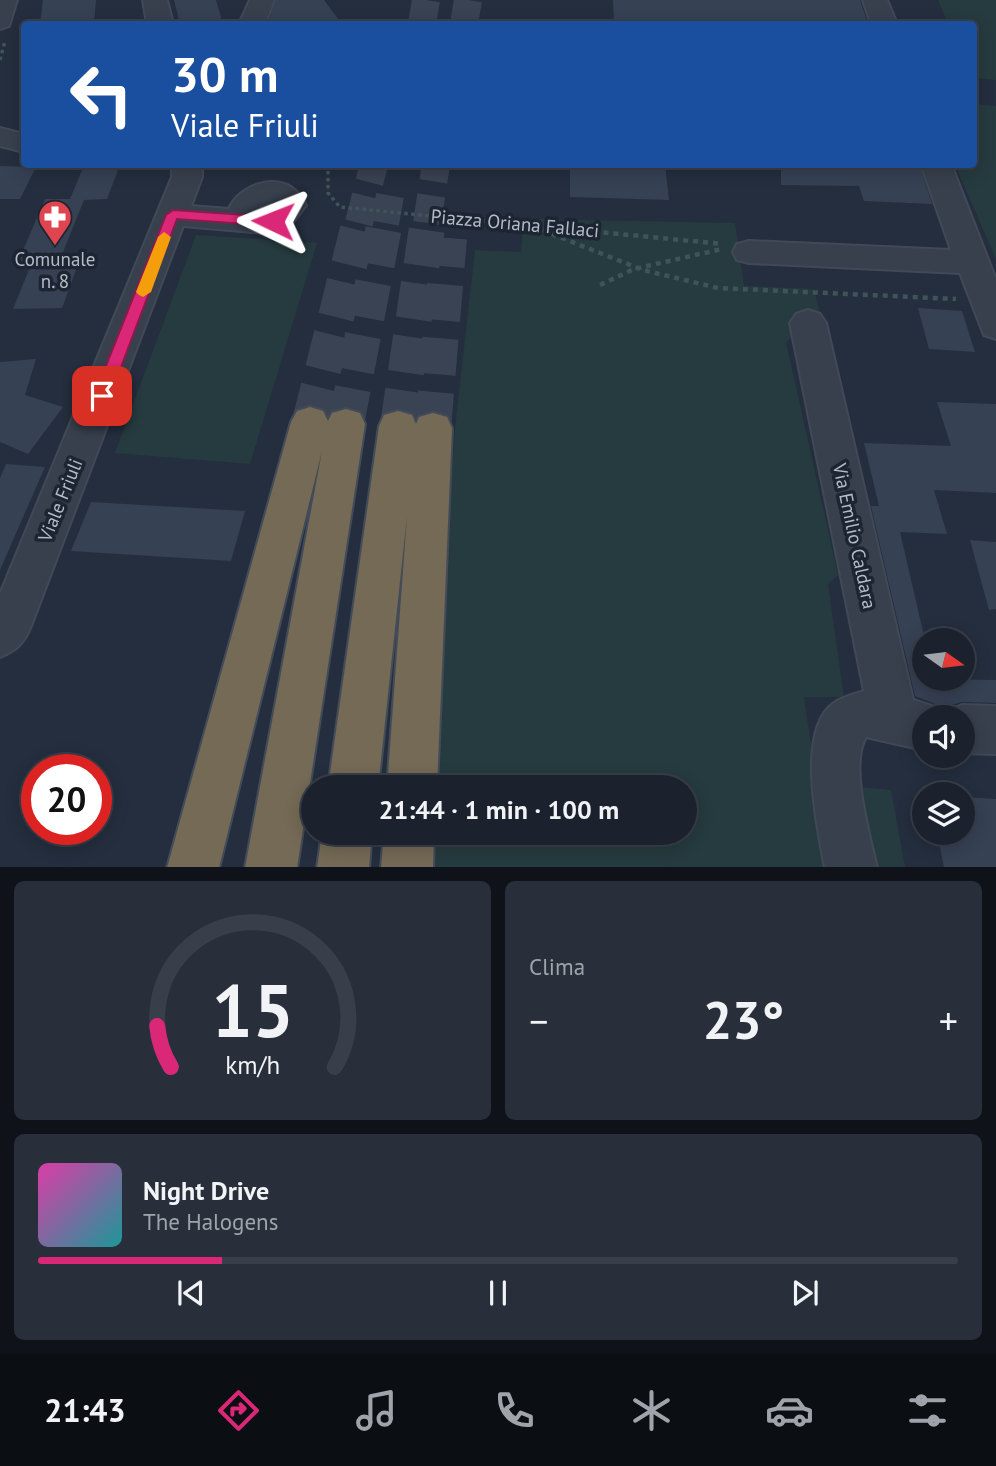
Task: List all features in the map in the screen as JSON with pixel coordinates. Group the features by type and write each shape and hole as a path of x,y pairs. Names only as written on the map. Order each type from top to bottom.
{"highway":[{"path":"193,867 328,423 271,867"},
{"path":"355,775 415,427 412,775"},
{"path":"343,867 346,845"},
{"path":"407,867 408,845"}],"street":[{"path":"0,21 5,0"},
{"path":"155,0 159,21"},
{"path":"252,21 262,0"},
{"path":"875,0 883,21"},
{"path":"0,137 21,142"},
{"name":"Viale Friuli","path":"0,636 9,626 173,215 187,177 187,168"},
{"path":"937,168 991,313"},
{"path":"173,215 265,222 285,214 289,209 288,200 272,192 258,195 247,202 246,215"},
{"path":"734,248 972,262"},
{"name":"Via Emilio Caldara","path":"808,323 909,723"},
{"path":"851,867 835,775 835,746 845,724 856,716 867,714 909,723"},
{"path":"975,729 996,730"}],"path":[{"name":"Piazza Oriana Fallaci","path":"328,168 326,188 330,199 342,207 524,223 734,248"},
{"path":"524,223 634,269 718,288 991,313"},
{"path":"600,285 634,269 734,248"}],"green space":[{"path":"938,0 996,0 996,80 977,78 977,21 947,21"},
{"path":"977,104 996,106 996,259 956,168 977,168"},
{"path":"524,219 735,223 744,286 814,289 821,318 791,318 795,334 786,342 838,575 828,584 844,697 804,697 829,867 423,867 424,845 697,845 697,775 430,775 455,429 475,250 521,252"},
{"path":"196,235 317,243 250,464 115,453"},
{"path":"859,787 891,790 905,867 872,867"}],"building":[{"path":"43,0 96,0 94,21 40,21"},
{"path":"174,0 216,0 222,21 179,21"},
{"path":"276,0 324,0 340,21 297,21 269,20"},
{"path":"613,0 860,0 867,21 614,21"},
{"path":"0,166 36,168 20,199 0,199"},
{"path":"570,168 665,168 669,200 570,197"},
{"path":"781,168 920,168 932,204 864,201 859,186 781,185"},
{"path":"82,170 118,170 107,199 84,200 59,262 79,262 62,308 13,309 32,262 18,262 45,199 70,199"},
{"path":"918,308 962,311 975,352 929,349"},
{"path":"36,359 25,395 63,407 28,454 0,442 0,362"},
{"path":"937,402 996,404 996,493 934,490 947,534 900,532 922,628 912,628 912,683 871,506 879,506 864,443 951,446"},
{"path":"6,464 45,467 0,570 0,478"},
{"path":"91,502 245,511 231,561 71,551"},
{"path":"970,540 996,542 996,609 989,610"},
{"path":"975,680 996,680 996,703 962,702 938,705 915,696 914,691 975,691"},
{"path":"975,798 996,799 996,867 944,867 939,845 975,845"}],"tunnel":[{"path":"422,21 426,0"},
{"path":"464,21 468,0"},
{"path":"359,223 373,168"},
{"path":"427,223 435,168"},
{"path":"385,223 392,184"},
{"path":"310,422 360,221"},
{"path":"346,424 385,221"},
{"path":"398,426 428,221"},
{"path":"433,428 449,238"}],"slow traffic":[{"path":"143,292 164,237"}],"place":[{"name":"Comunale n. 8","path":"55,247"}],"route":[{"path":"102,396 173,215 273,221"}]}
